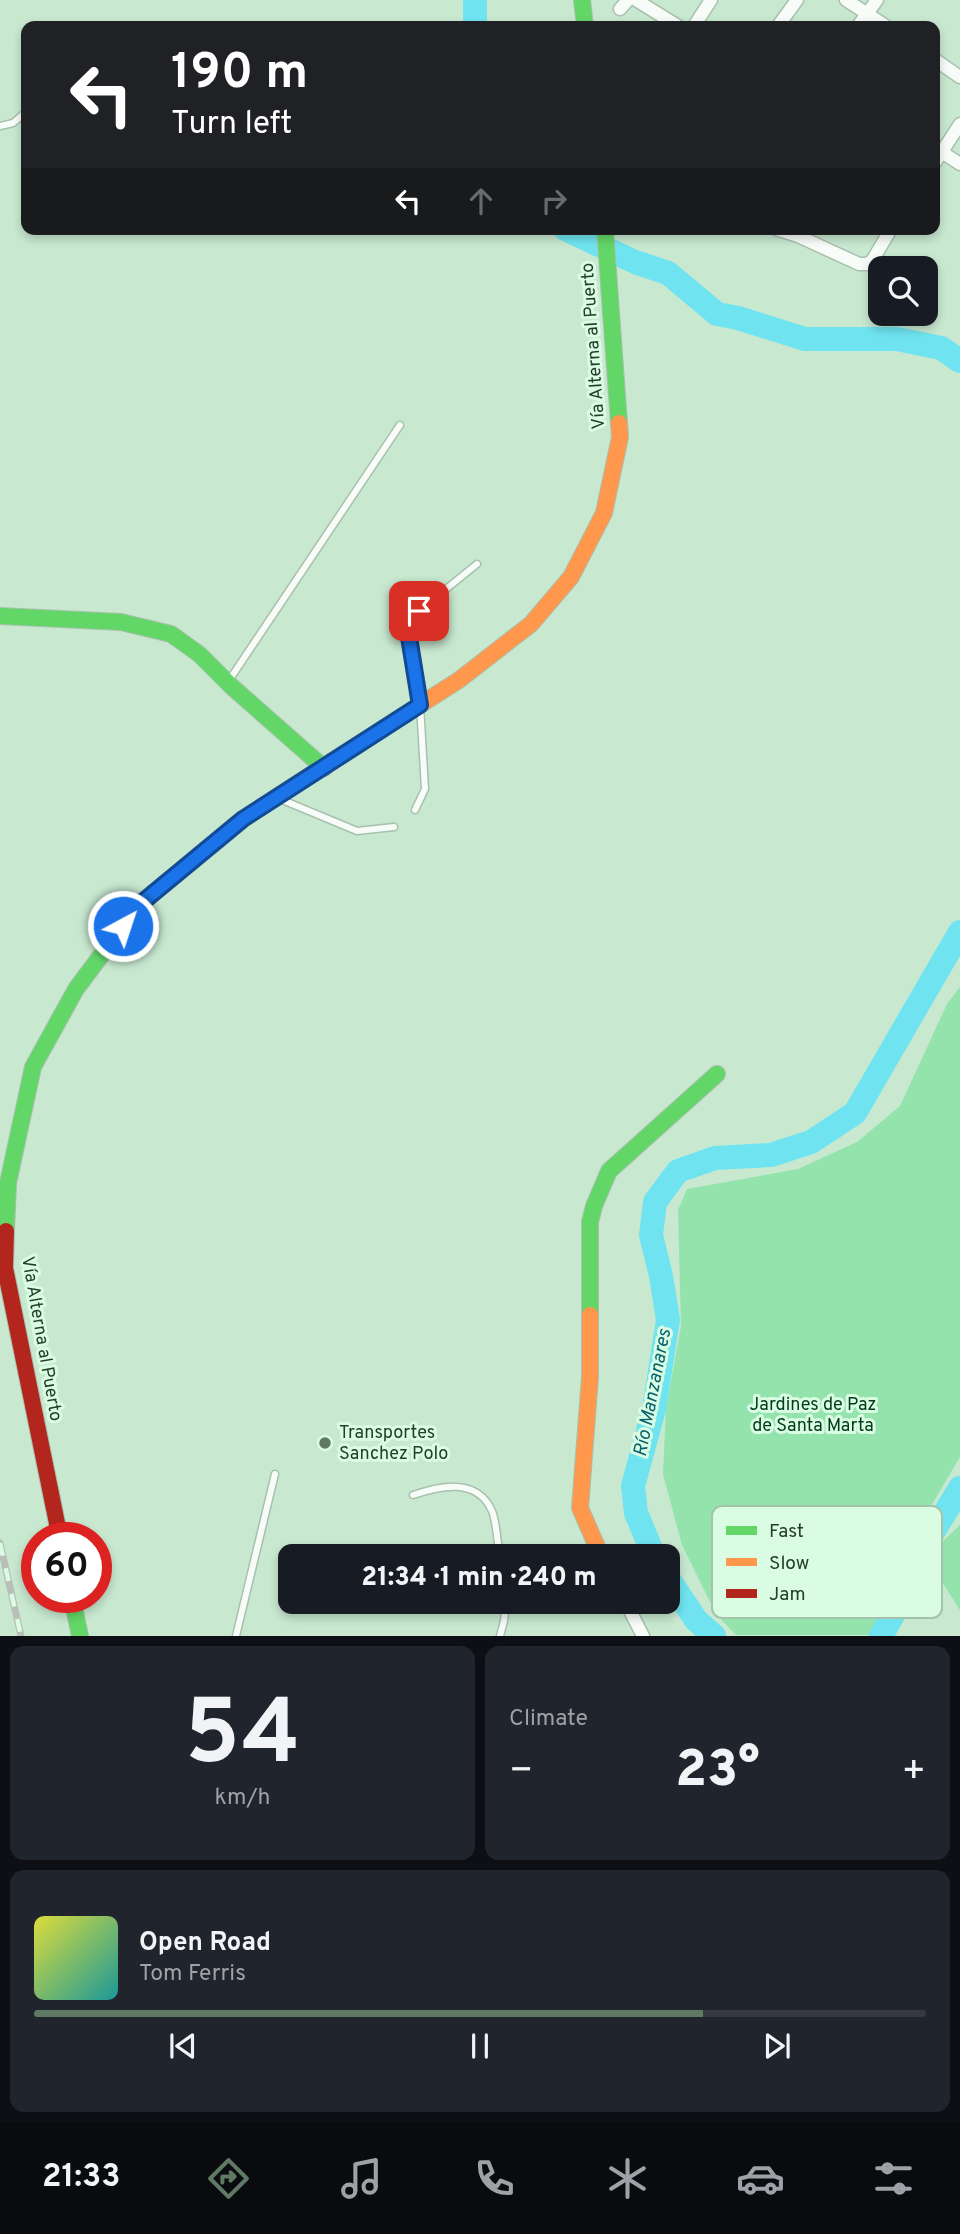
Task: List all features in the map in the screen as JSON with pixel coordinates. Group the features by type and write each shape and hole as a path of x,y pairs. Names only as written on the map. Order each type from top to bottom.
{"main road":[{"path":"582,0 584,21"},
{"name":"Vía Alterna al Puerto","path":"57,1522 2,1272 8,1183 33,1067 76,989 139,905 243,819 459,680 531,624 571,577 604,513 620,437 605,235"},
{"path":"0,616 29,621 113,622 162,631 197,652 324,768"},
{"path":"595,1544 580,1508 590,1377 590,1222 594,1206 609,1171 717,1074"},
{"path":"75,1613 80,1636"}],"street":[{"path":"636,0 670,21"},
{"path":"697,21 711,0"},
{"path":"782,21 797,0"},
{"path":"846,0 879,21"},
{"path":"861,21 877,0"},
{"path":"940,64 960,77"},
{"path":"940,157 960,124"},
{"path":"943,153 960,164"},
{"path":"805,235 859,264 867,264 872,261 887,235"},
{"path":"632,1614 643,1636"}],"lane":[{"path":"0,126 13,123 21,116"},
{"path":"228,683 400,425"},
{"path":"415,810 425,789 420,705 409,637 411,624 419,611 477,564"},
{"path":"277,797 357,831 394,827"},
{"path":"236,1636 275,1474"},
{"path":"413,1495 454,1485 477,1493 492,1511 497,1544"},
{"path":"500,1636 505,1614"}],"green space":[{"name":"Jardines de Paz de Santa Marta","path":"960,987 960,1457 931,1506 712,1506 712,1606 682,1545 663,1474 666,1408 681,1326 678,1210 687,1189 798,1169 857,1142 900,1106 947,1004"},
{"path":"960,1525 960,1610 942,1582 942,1542"},
{"name":"Jardines de Paz de Santa Marta","path":"720,1618 881,1618 875,1635 736,1635"}],"waterway":[{"name":"Río Manzanares","path":"475,0 475,21"},
{"name":"Río Manzanares","path":"578,235 635,262 668,273 717,314 805,339 897,339 941,348 960,361"},
{"name":"Río Manzanares","path":"649,1544 636,1513 633,1486 654,1409 668,1320 651,1235 655,1202 678,1171 715,1158 771,1155 811,1142 855,1113 960,932"},
{"name":"Río Manzanares","path":"942,1518 960,1488"},
{"name":"Río Manzanares","path":"680,1596 696,1620 714,1636"},
{"name":"Río Manzanares","path":"881,1636 891,1618"}],"railway":[{"path":"0,1543 21,1636"}],"traffic: fast":[{"path":"582,0 584,21"},
{"path":"605,235 619,423"},
{"path":"0,616 121,622 171,634 199,654 324,768"},
{"path":"6,1231 8,1183 33,1067 76,989 139,905 243,819 315,772"},
{"path":"590,1315 590,1222 609,1171 717,1074"},
{"path":"75,1613 80,1636"}],"traffic: slow":[{"path":"315,772 459,680 531,624 571,577 604,513 620,437 619,423"},
{"path":"590,1315 590,1377 580,1508 596,1544"}],"traffic: jam":[{"path":"6,1231 5,1268 57,1522"}],"place":[{"name":"Transportes Sanchez Polo","path":"325,1443"}],"route":[{"path":"123,926 139,905 243,819 420,705 409,637 411,624 419,611"}]}
